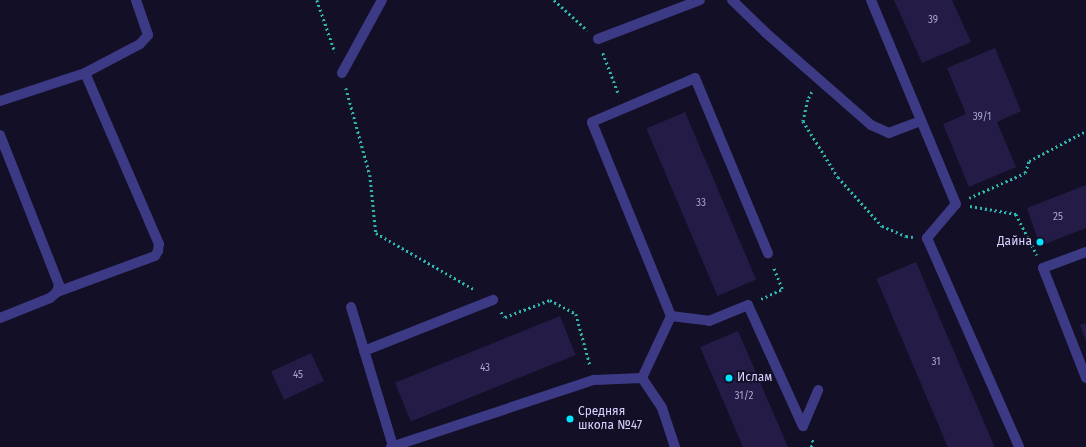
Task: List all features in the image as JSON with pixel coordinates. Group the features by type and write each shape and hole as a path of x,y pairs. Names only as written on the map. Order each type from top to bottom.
{"street":[{"path":"0,101 86,73 140,44 148,35 136,0"},
{"path":"342,73 382,0"},
{"path":"598,39 700,0"},
{"path":"732,0 766,33 871,125 889,133 922,121"},
{"path":"871,0 956,204 927,238 1019,447"},
{"path":"0,318 50,298 57,292 155,256 159,244 86,73"},
{"path":"642,378 671,316 592,122 695,78 768,253"},
{"path":"0,135 59,285 57,292"},
{"path":"1086,252 1043,268 1086,378"},
{"path":"364,351 493,300"},
{"path":"671,316 709,320 748,305 803,426 818,390"},
{"path":"351,307 392,447 594,380 642,378"},
{"path":"642,378 662,408 675,447"}],"path":[{"path":"317,0 342,73 370,175 376,233 493,300 506,318 550,300 576,314 594,380"},
{"path":"554,0 598,39 624,109"},
{"path":"819,80 808,100 803,121 838,177 882,226 906,236 927,238"},
{"path":"956,204 1025,173 1029,161 1086,132"},
{"path":"956,204 1016,214 1043,268"},
{"path":"748,305 782,289 768,253"}],"building":[{"path":"894,0 952,0 971,42 922,63"},
{"path":"995,48 1021,111 997,122 1016,167 969,187 943,124 966,114 947,68"},
{"path":"685,112 756,280 717,296 646,128"},
{"path":"1086,185 1086,228 1040,246 1027,208"},
{"path":"916,262 995,447 948,447 876,279"},
{"path":"560,316 576,355 411,422 395,383"},
{"path":"1086,323 1086,341 1080,325"},
{"path":"738,331 788,447 743,447 700,347"},
{"path":"311,353 324,381 284,400 271,372"}],"place":[{"name":"Дайна","path":"1040,242"},
{"name":"Ислам","path":"729,378"},
{"name":"Средняя школа №47","path":"570,419"}]}
